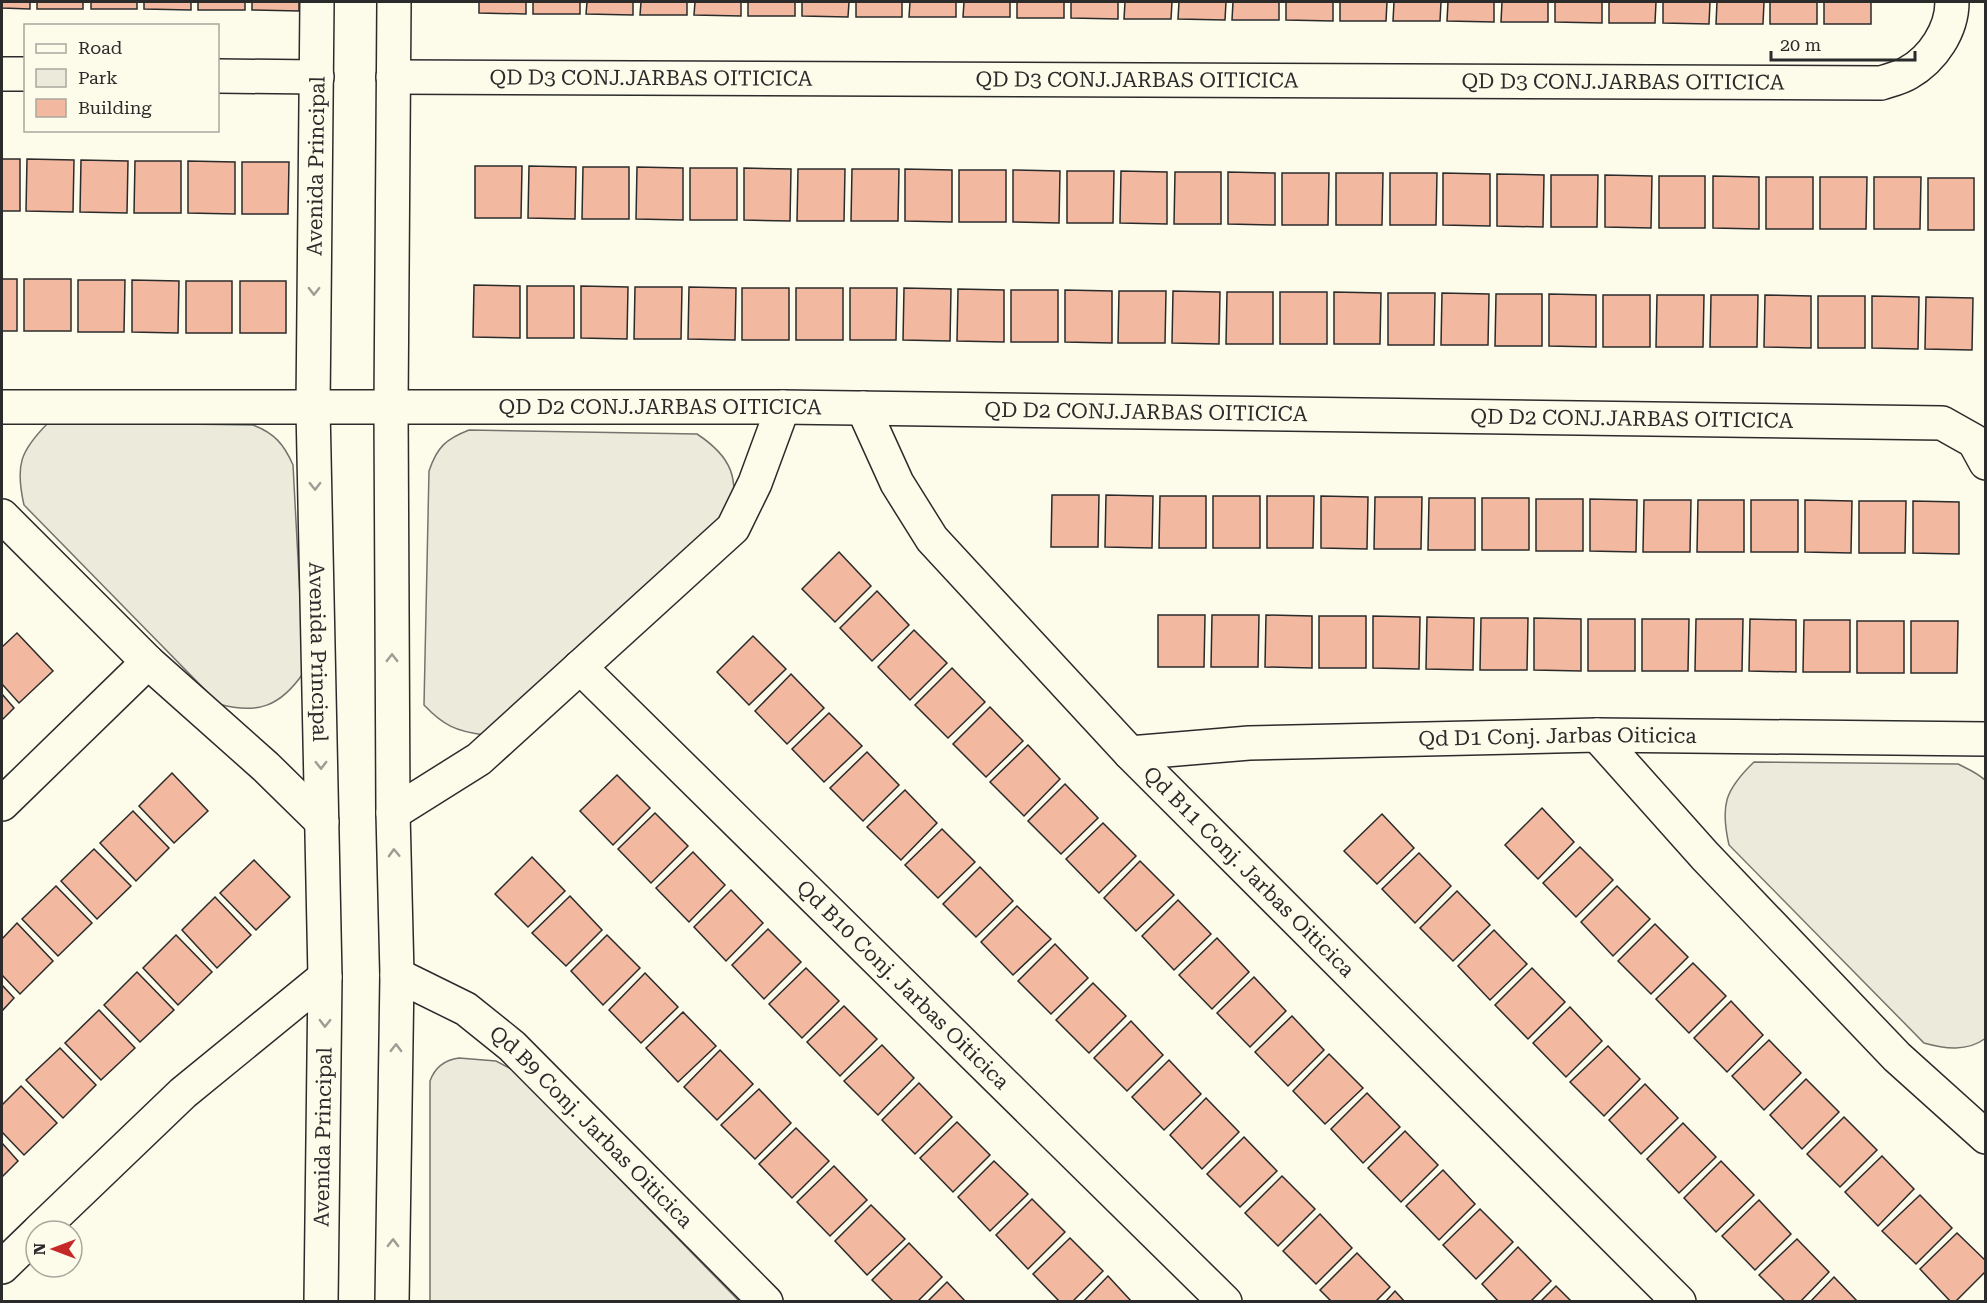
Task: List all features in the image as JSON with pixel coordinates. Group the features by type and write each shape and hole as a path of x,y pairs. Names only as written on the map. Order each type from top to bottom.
{"street":[{"name":"Avenida Principal","path":"317,2 313,408 325,977 321,1302"},
{"path":"392,1302 398,975 393,813 391,408 394,2"},
{"name":"QD D3 CONJ.JARBAS OITICICA","path":"393,77 1881,83 1908,73 1930,56 1946,32 1952,2"},
{"path":"2,74 24,74"},
{"path":"219,76 316,77"},
{"path":"393,813 479,759 733,528 755,483 783,407"},
{"name":"QD D2 CONJ.JARBAS OITICICA","path":"2,408 783,407 1942,423 1980,452"},
{"name":"Qd B11 Conj. Jarbas Oiticica","path":"863,408 897,483 932,539 1130,753 1679,1302"},
{"path":"2,516 148,662 266,767 322,822"},
{"path":"2,804 148,662"},
{"name":"Qd B10 Conj. Jarbas Oiticica","path":"580,667 1224,1302"},
{"path":"1598,735 1705,856 1897,1057 1986,1137"},
{"name":"Qd D1 Conj. Jarbas Oiticica","path":"1130,753 1249,743 1598,735 1986,739"},
{"name":"Qd B9 Conj. Jarbas Oiticica","path":"398,975 466,1009 512,1046 766,1302"},
{"path":"52,1219 183,1093 325,977"},
{"path":"2,1267 24,1246"}],"green space":[{"path":"49,422 253,425 277,440 293,465 304,672 286,693 268,705 257,708 219,704 24,505 20,479 22,459 39,432"},
{"path":"469,430 697,434 718,451 725,460 730,470 734,492 730,519 484,735 466,732 451,726 424,705 429,471 435,456 443,445"},
{"path":"1754,762 1958,764 1986,781 1986,1038 1971,1046 1956,1048 1924,1043 1729,845 1725,819 1727,799 1737,781"},
{"path":"459,1058 496,1061 513,1070 739,1301 430,1302 430,1081 441,1065"}],"building":[{"path":"2,2 30,2 30,9 2,8"},
{"path":"37,2 83,2 83,9 37,9"},
{"path":"91,2 137,2 137,9 91,9"},
{"path":"144,2 191,2 191,10 144,9"},
{"path":"198,2 245,2 245,10 198,10"},
{"path":"252,2 299,2 299,11 252,10"},
{"path":"479,2 526,2 526,14 479,13"},
{"path":"533,2 580,2 580,14 533,14"},
{"path":"587,2 633,2 633,15 586,14"},
{"path":"641,2 687,2 687,15 640,15"},
{"path":"695,2 741,2 741,16 694,15"},
{"path":"748,2 795,2 795,16 748,16"},
{"path":"802,2 849,2 848,17 802,16"},
{"path":"856,2 902,2 902,17 856,17"},
{"path":"910,2 956,2 956,17 909,17"},
{"path":"964,2 1010,2 1010,17 963,17"},
{"path":"1017,2 1064,2 1064,18 1017,18"},
{"path":"1071,2 1118,2 1118,19 1071,18"},
{"path":"1125,2 1172,2 1171,19 1124,19"},
{"path":"1179,2 1226,2 1225,20 1178,19"},
{"path":"1233,2 1279,2 1279,20 1232,20"},
{"path":"1286,2 1333,2 1333,21 1286,20"},
{"path":"1340,2 1387,2 1386,21 1340,21"},
{"path":"1394,2 1441,2 1440,21 1393,21"},
{"path":"1448,2 1494,2 1494,22 1447,21"},
{"path":"1502,2 1548,2 1548,22 1501,22"},
{"path":"1555,2 1602,2 1602,23 1555,22"},
{"path":"1609,2 1656,2 1655,23 1609,23"},
{"path":"1663,2 1710,2 1709,24 1663,23"},
{"path":"1717,2 1764,2 1763,24 1716,24"},
{"path":"1770,2 1817,2 1817,24 1770,24"},
{"path":"1824,2 1871,2 1871,24 1824,24"},
{"path":"2,159 20,159 20,211 2,211"},
{"path":"27,159 74,160 73,212 26,211"},
{"path":"81,160 128,161 127,213 80,212"},
{"path":"135,161 181,161 181,213 134,213"},
{"path":"188,161 235,162 235,214 188,213"},
{"path":"242,162 289,162 288,214 242,214"},
{"path":"475,166 522,166 521,218 475,218"},
{"path":"529,166 576,167 575,219 528,218"},
{"path":"583,167 629,167 629,219 582,219"},
{"path":"637,167 683,168 683,220 636,219"},
{"path":"690,168 737,168 737,220 690,220"},
{"path":"744,168 791,169 790,221 744,220"},
{"path":"798,169 845,169 844,221 797,221"},
{"path":"852,169 899,169 898,221 851,221"},
{"path":"905,169 952,170 952,222 905,221"},
{"path":"959,170 1006,170 1006,222 959,222"},
{"path":"1013,170 1060,171 1059,223 1013,222"},
{"path":"1067,171 1114,171 1113,223 1067,223"},
{"path":"1121,171 1167,172 1167,224 1120,223"},
{"path":"1175,172 1221,172 1221,224 1174,224"},
{"path":"1228,172 1275,173 1275,225 1228,224"},
{"path":"1282,173 1329,173 1328,225 1282,225"},
{"path":"1336,173 1383,173 1382,225 1336,225"},
{"path":"1390,173 1437,173 1436,225 1390,225"},
{"path":"1443,173 1490,174 1490,226 1443,225"},
{"path":"1497,174 1544,175 1543,227 1497,226"},
{"path":"1551,175 1598,175 1597,227 1551,227"},
{"path":"1605,175 1652,176 1651,228 1605,227"},
{"path":"1659,176 1705,176 1705,228 1659,228"},
{"path":"1713,176 1759,177 1759,229 1713,228"},
{"path":"1766,177 1813,177 1813,229 1766,229"},
{"path":"1820,177 1867,177 1866,229 1820,229"},
{"path":"1874,177 1921,177 1920,229 1874,229"},
{"path":"1928,178 1974,178 1974,230 1928,230"},
{"path":"2,279 17,279 17,331 2,331"},
{"path":"24,279 71,279 71,331 24,331"},
{"path":"78,280 125,280 124,332 78,332"},
{"path":"132,280 179,281 178,333 132,332"},
{"path":"186,281 232,281 232,333 186,333"},
{"path":"240,281 286,281 286,333 240,333"},
{"path":"474,285 520,286 520,338 473,337"},
{"path":"527,286 574,286 574,338 527,338"},
{"path":"581,286 628,287 627,339 581,338"},
{"path":"635,287 682,287 681,339 634,339"},
{"path":"689,287 736,288 735,340 688,339"},
{"path":"742,288 789,288 789,340 742,340"},
{"path":"796,288 843,288 843,340 796,340"},
{"path":"850,288 897,288 896,340 850,340"},
{"path":"904,288 951,289 950,341 903,340"},
{"path":"958,289 1004,290 1004,342 957,341"},
{"path":"1011,290 1058,290 1058,342 1011,342"},
{"path":"1065,290 1112,291 1112,343 1065,342"},
{"path":"1119,291 1166,291 1165,343 1118,343"},
{"path":"1173,291 1220,292 1219,344 1172,343"},
{"path":"1227,292 1273,292 1273,344 1226,344"},
{"path":"1280,292 1327,292 1327,344 1280,344"},
{"path":"1334,292 1381,293 1380,344 1334,344"},
{"path":"1388,293 1435,293 1434,345 1388,345"},
{"path":"1442,293 1489,294 1488,345 1441,345"},
{"path":"1496,294 1542,294 1542,346 1495,346"},
{"path":"1549,294 1596,295 1596,347 1549,346"},
{"path":"1603,295 1650,295 1650,347 1603,347"},
{"path":"1657,295 1704,295 1703,347 1656,347"},
{"path":"1711,295 1758,295 1757,347 1710,347"},
{"path":"1765,295 1811,296 1811,348 1764,347"},
{"path":"1818,296 1865,296 1865,348 1818,348"},
{"path":"1872,296 1919,297 1918,349 1872,348"},
{"path":"1926,297 1973,298 1972,350 1925,349"},
{"path":"1052,495 1099,495 1098,547 1051,547"},
{"path":"1106,495 1153,496 1152,548 1105,547"},
{"path":"1160,496 1206,496 1206,548 1159,548"},
{"path":"1213,496 1260,496 1260,548 1213,548"},
{"path":"1267,496 1314,496 1313,548 1267,548"},
{"path":"1321,496 1368,497 1367,549 1321,548"},
{"path":"1375,497 1422,497 1421,549 1374,549"},
{"path":"1429,498 1475,498 1475,550 1428,550"},
{"path":"1482,498 1529,498 1529,550 1482,550"},
{"path":"1536,499 1583,499 1583,551 1536,551"},
{"path":"1590,499 1637,500 1636,552 1590,551"},
{"path":"1644,500 1691,500 1690,552 1643,552"},
{"path":"1698,500 1744,500 1744,552 1697,552"},
{"path":"1751,500 1798,500 1798,552 1751,552"},
{"path":"1805,500 1852,501 1851,553 1805,552"},
{"path":"1859,501 1906,501 1905,553 1859,553"},
{"path":"1913,501 1959,502 1959,554 1913,553"},
{"path":"839,552 871,586 835,622 802,589"},
{"path":"877,591 909,625 872,661 840,628"},
{"path":"1158,615 1205,615 1204,667 1158,667"},
{"path":"1212,615 1259,615 1258,667 1211,667"},
{"path":"1266,615 1312,616 1312,668 1265,667"},
{"path":"1319,616 1366,616 1366,668 1319,668"},
{"path":"1373,616 1420,617 1419,669 1373,668"},
{"path":"1427,617 1474,618 1473,670 1426,669"},
{"path":"1481,618 1528,618 1527,670 1480,670"},
{"path":"1534,618 1581,619 1581,671 1534,670"},
{"path":"1588,619 1635,619 1635,671 1588,671"},
{"path":"1642,619 1689,619 1688,671 1642,671"},
{"path":"1696,619 1743,619 1742,671 1695,671"},
{"path":"1750,619 1796,620 1796,672 1749,671"},
{"path":"1804,620 1850,620 1850,672 1803,672"},
{"path":"1857,621 1904,621 1904,673 1857,673"},
{"path":"1911,621 1958,621 1957,673 1911,673"},
{"path":"914,630 947,663 910,700 878,667"},
{"path":"17,633 53,671 19,703 2,684 2,647"},
{"path":"753,636 786,669 749,705 717,672"},
{"path":"952,668 985,702 948,738 915,705"},
{"path":"791,674 824,708 787,744 755,711"},
{"path":"2,694 14,708 2,720"},
{"path":"990,707 1023,741 986,777 953,744"},
{"path":"829,713 862,746 824,782 792,749"},
{"path":"1028,745 1060,779 1024,816 990,782"},
{"path":"867,752 899,785 863,821 830,788"},
{"path":"172,773 208,811 174,843 139,806"},
{"path":"617,775 650,808 613,845 580,811"},
{"path":"1065,784 1098,818 1061,854 1028,821"},
{"path":"905,790 937,823 901,860 867,827"},
{"path":"1542,808 1574,842 1538,879 1505,845"},
{"path":"133,811 169,848 136,881 100,843"},
{"path":"655,813 688,846 651,883 618,849"},
{"path":"1382,814 1414,848 1377,884 1344,851"},
{"path":"1103,823 1136,856 1099,893 1066,859"},
{"path":"942,829 975,862 938,898 905,865"},
{"path":"1580,847 1613,880 1576,917 1543,883"},
{"path":"94,849 131,886 97,919 61,881"},
{"path":"693,852 725,885 689,922 656,888"},
{"path":"1419,853 1451,886 1415,923 1382,889"},
{"path":"532,857 565,891 528,927 495,894"},
{"path":"254,860 290,897 256,930 220,893"},
{"path":"1140,861 1174,895 1136,931 1104,898"},
{"path":"980,867 1013,901 976,937 943,904"},
{"path":"56,886 92,923 58,956 22,919"},
{"path":"1617,886 1650,919 1613,956 1581,922"},
{"path":"731,890 763,923 726,961 694,927"},
{"path":"1457,891 1490,925 1453,961 1420,928"},
{"path":"570,896 602,930 566,966 532,933"},
{"path":"215,897 251,935 217,968 182,930"},
{"path":"1178,900 1211,934 1174,970 1142,936"},
{"path":"1017,906 1051,939 1013,975 981,942"},
{"path":"17,923 53,961 20,994 2,975 2,939"},
{"path":"1655,924 1688,957 1651,994 1618,961"},
{"path":"768,929 801,962 764,999 732,965"},
{"path":"1494,930 1527,964 1490,1000 1458,966"},
{"path":"176,935 212,972 178,1005 143,968"},
{"path":"607,935 640,968 603,1005 571,971"},
{"path":"1217,938 1249,972 1212,1009 1179,975"},
{"path":"1055,944 1088,978 1051,1014 1018,981"},
{"path":"1693,963 1726,996 1689,1033 1656,999"},
{"path":"806,968 839,1001 802,1038 769,1004"},
{"path":"1532,968 1565,1002 1528,1039 1495,1005"},
{"path":"137,972 174,1010 140,1042 104,1005"},
{"path":"645,973 678,1007 641,1043 609,1010"},
{"path":"1254,977 1286,1011 1250,1047 1217,1013"},
{"path":"1093,983 1126,1016 1089,1053 1056,1020"},
{"path":"2,985 14,998 2,1011"},
{"path":"1731,1001 1763,1035 1727,1072 1694,1038"},
{"path":"844,1006 877,1039 840,1076 807,1042"},
{"path":"1570,1007 1602,1041 1566,1077 1533,1043"},
{"path":"99,1010 135,1048 101,1080 65,1043"},
{"path":"683,1012 716,1046 678,1082 646,1048"},
{"path":"1292,1016 1324,1050 1288,1086 1255,1052"},
{"path":"1131,1021 1163,1055 1127,1091 1094,1058"},
{"path":"1769,1040 1801,1073 1764,1110 1732,1076"},
{"path":"882,1045 914,1078 878,1115 844,1081"},
{"path":"1608,1046 1640,1079 1604,1116 1570,1082"},
{"path":"60,1048 96,1085 63,1118 26,1080"},
{"path":"720,1050 753,1084 717,1120 684,1087"},
{"path":"1329,1054 1363,1088 1325,1124 1293,1091"},
{"path":"1169,1060 1201,1094 1164,1130 1132,1097"},
{"path":"1806,1079 1839,1112 1802,1149 1770,1115"},
{"path":"919,1083 952,1117 915,1154 882,1120"},
{"path":"1645,1084 1678,1118 1641,1154 1609,1120"},
{"path":"21,1086 57,1123 24,1155 2,1132 2,1105"},
{"path":"759,1089 791,1123 755,1159 721,1125"},
{"path":"1367,1093 1400,1127 1363,1163 1331,1129"},
{"path":"1206,1098 1239,1132 1202,1169 1170,1135"},
{"path":"1844,1117 1877,1150 1840,1187 1807,1154"},
{"path":"957,1122 990,1155 953,1192 920,1158"},
{"path":"1683,1123 1716,1157 1679,1193 1647,1159"},
{"path":"796,1128 829,1161 792,1198 759,1164"},
{"path":"1405,1131 1438,1165 1401,1202 1368,1168"},
{"path":"1244,1137 1277,1171 1240,1207 1207,1174"},
{"path":"2,1143 18,1161 2,1177"},
{"path":"1882,1156 1914,1189 1878,1226 1845,1192"},
{"path":"994,1161 1028,1194 990,1231 958,1197"},
{"path":"1721,1161 1754,1195 1716,1232 1684,1198"},
{"path":"834,1166 867,1200 830,1236 797,1202"},
{"path":"1443,1170 1475,1204 1439,1240 1406,1206"},
{"path":"1282,1176 1315,1209 1278,1246 1245,1213"},
{"path":"1920,1195 1952,1228 1916,1264 1882,1231"},
{"path":"1032,1199 1065,1232 1028,1269 996,1235"},
{"path":"1759,1200 1791,1234 1755,1270 1722,1236"},
{"path":"871,1205 905,1239 867,1275 835,1241"},
{"path":"1480,1209 1513,1242 1476,1279 1443,1245"},
{"path":"1320,1214 1352,1248 1316,1284 1283,1251"},
{"path":"1957,1233 1986,1261 1986,1271 1955,1302 1951,1302 1920,1269"},
{"path":"1070,1238 1103,1271 1072,1302 1060,1302 1033,1274"},
{"path":"1797,1239 1829,1272 1800,1302 1786,1302 1759,1275"},
{"path":"909,1243 942,1277 917,1302 894,1302 872,1280"},
{"path":"1518,1247 1551,1281 1530,1302 1499,1302 1482,1284"},
{"path":"1357,1253 1390,1287 1375,1302 1332,1302 1320,1290"},
{"path":"1108,1276 1132,1302 1083,1302"},
{"path":"1834,1277 1858,1302 1810,1302"},
{"path":"947,1282 966,1302 927,1302"},
{"path":"1556,1286 1572,1302 1540,1302"},
{"path":"1395,1291 1405,1302 1385,1302"}]}
